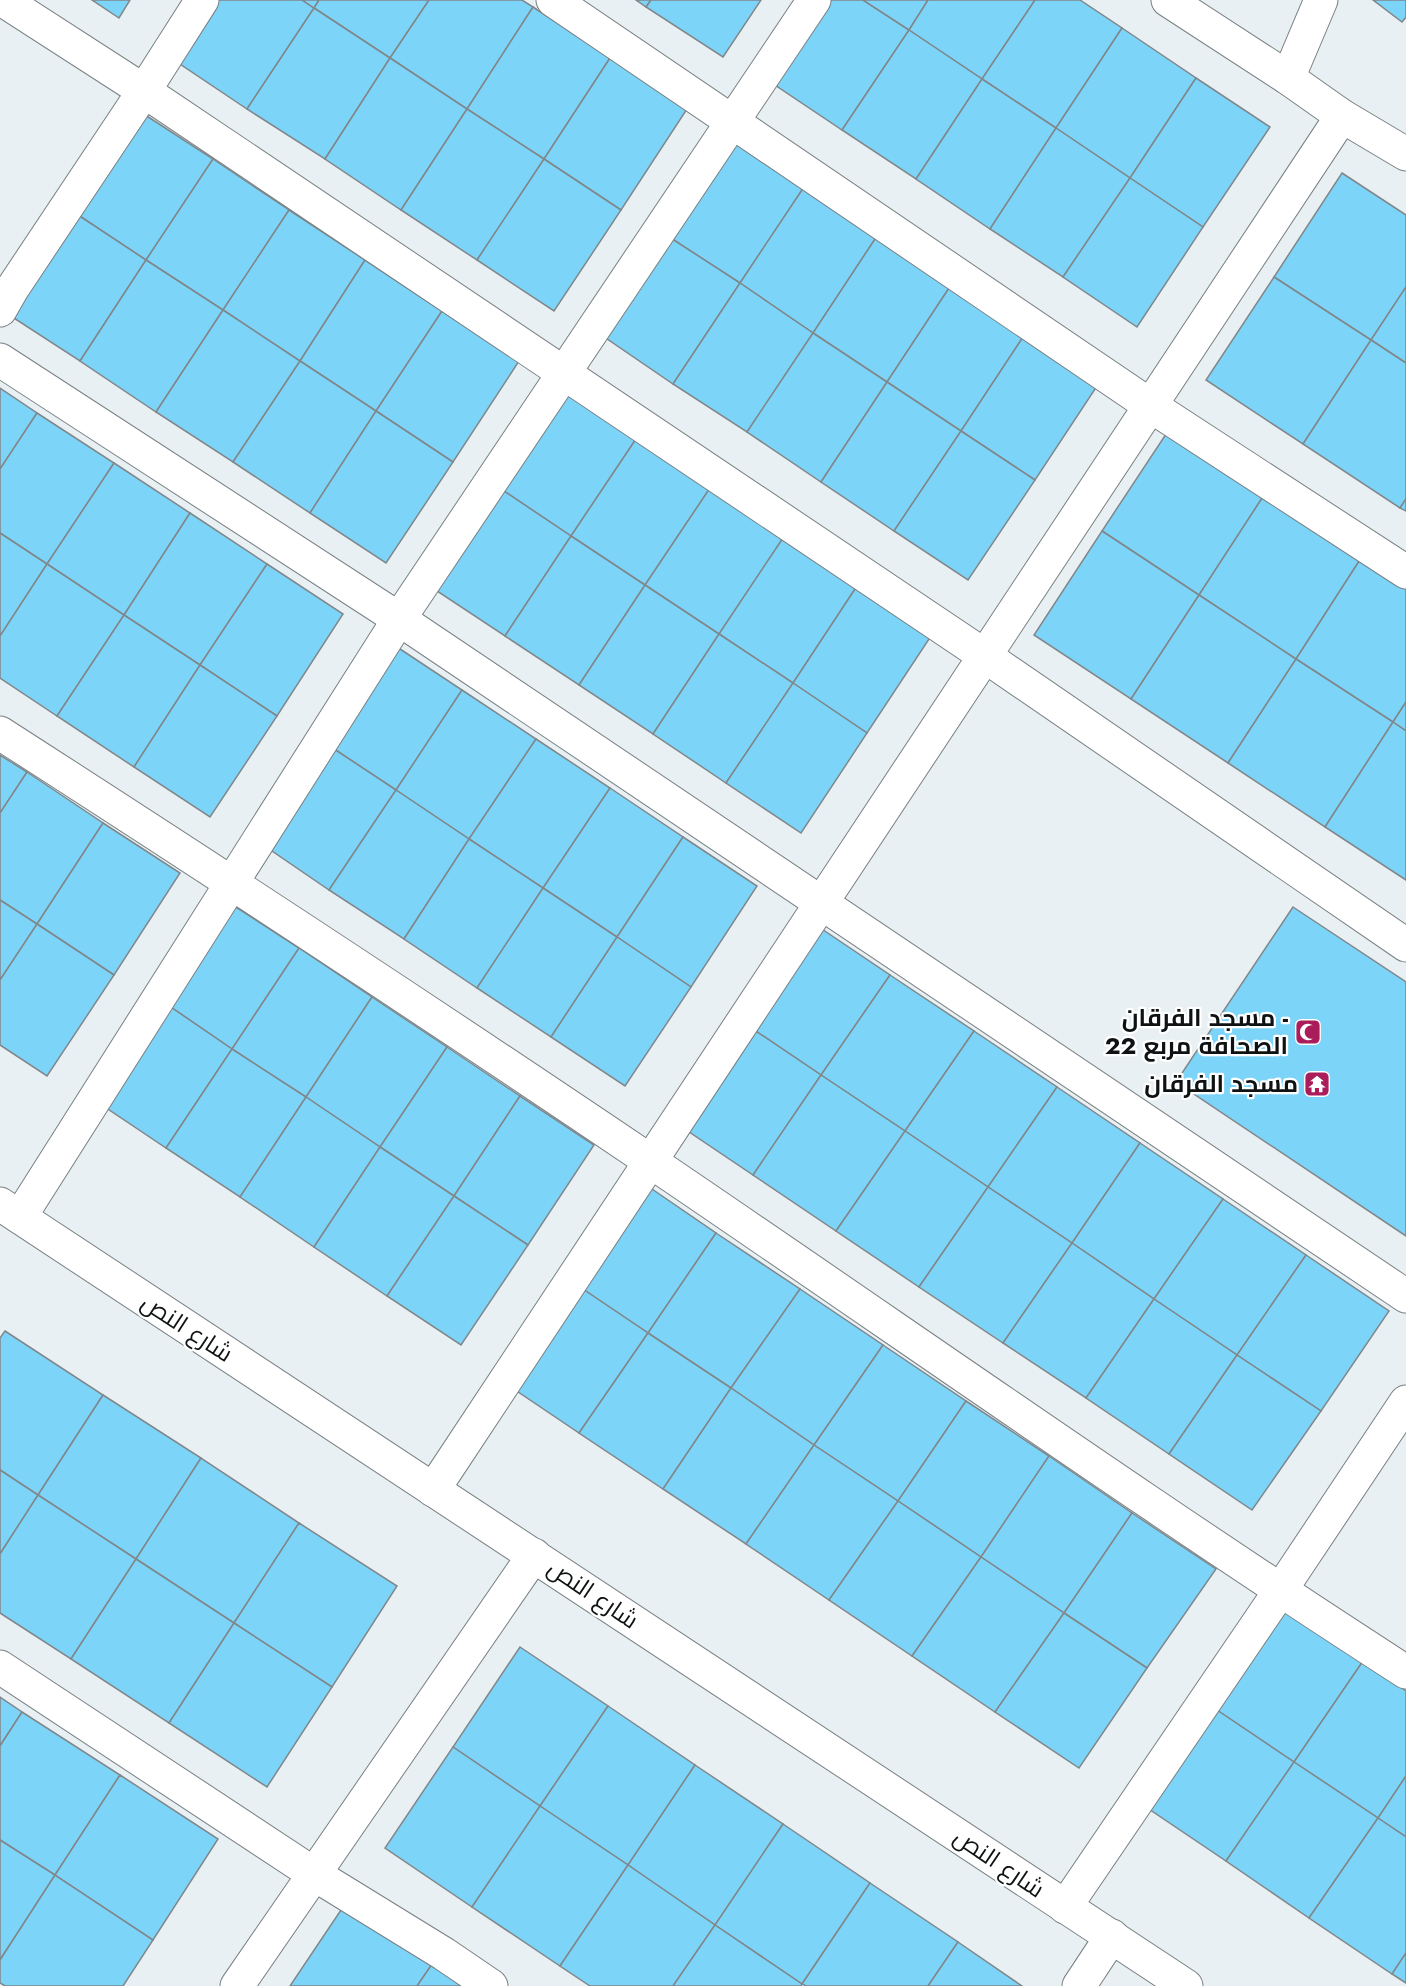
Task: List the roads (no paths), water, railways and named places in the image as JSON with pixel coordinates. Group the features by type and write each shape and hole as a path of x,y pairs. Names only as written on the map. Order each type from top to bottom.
{"street":[{"path":"3,0 144,91 985,656 1406,945"},
{"path":"0,310 16,282 202,0"},
{"path":"553,0 1151,406 1406,572"},
{"path":"10,1211 232,883 399,619 814,0"},
{"path":"1168,0 1288,78 1342,117 1406,154"},
{"path":"1288,78 1321,0"},
{"path":"433,1490 1342,117"},
{"path":"0,360 399,619 1406,1296"},
{"path":"0,733 232,883 650,1161 1280,1591 1406,1672"},
{"name":"شارع النص","path":"10,1211 1186,1986"},
{"path":"1065,1907 1406,1402"},
{"path":"237,1986 534,1555"},
{"path":"0,1667 314,1874 444,1954 491,1986"},
{"path":"1079,1986 1112,1936"}],"place":[{"name":"مسجد الفرقان - الصحافة مربع 22","path":"1308,1032"},
{"name":"مسجد الفرقان","path":"1317,1084"}]}
